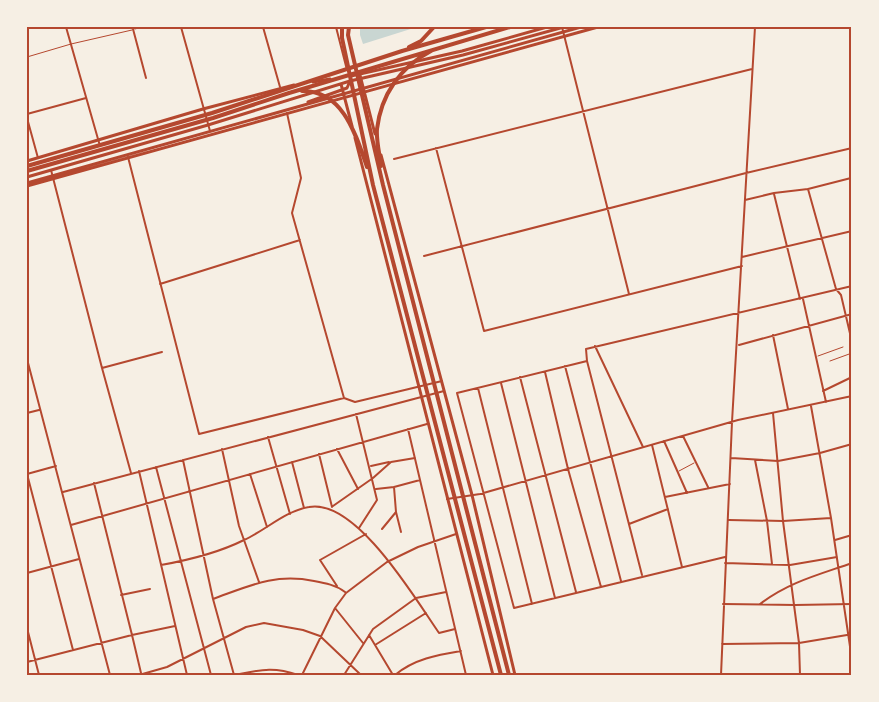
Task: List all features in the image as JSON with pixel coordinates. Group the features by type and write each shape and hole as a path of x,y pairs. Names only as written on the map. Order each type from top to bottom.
{"highway":[{"path":"342,27 342,38 373,185 501,675"},
{"path":"349,27 348,35 383,185 509,675"},
{"path":"402,51 421,41 434,27"},
{"path":"27,166 212,113 402,51 486,27"},
{"path":"27,171 213,118 444,45 510,27"},
{"path":"383,185 377,130 385,98 409,66 428,52 444,45"},
{"path":"289,93 316,92 326,96 337,105 356,135 373,185"}],"street":[{"path":"66,27 104,163"},
{"path":"181,27 210,132"},
{"path":"263,27 280,87"},
{"path":"287,111 348,87 350,81 336,27"},
{"path":"27,177 208,125 361,76 547,27"},
{"path":"27,161 280,87 361,76 581,27"},
{"path":"27,184 364,91 563,30 598,27"},
{"path":"721,675 732,422 755,27"},
{"path":"133,29 146,78"},
{"path":"563,30 629,294"},
{"path":"394,159 752,69"},
{"path":"361,76 472,495 515,675"},
{"path":"341,84 493,675"},
{"path":"38,158 27,116 86,98"},
{"path":"287,111 301,178 292,213 344,398"},
{"path":"436,148 484,331 742,266"},
{"path":"424,256 852,148"},
{"path":"128,156 200,434 344,398 355,402 442,381"},
{"path":"51,170 131,473"},
{"path":"744,200 774,193 808,189 851,178 852,184"},
{"path":"808,189 836,289 841,295 852,342"},
{"path":"774,193 809,326 825,402"},
{"path":"742,257 852,231"},
{"path":"160,284 300,240"},
{"path":"643,577 587,361 586,349 852,286"},
{"path":"738,345 852,314"},
{"path":"773,335 788,410"},
{"path":"595,346 644,447"},
{"path":"102,368 162,352"},
{"path":"27,359 110,675"},
{"path":"587,361 457,393 514,608 725,557"},
{"path":"565,366 621,582"},
{"path":"545,371 568,469 601,587"},
{"path":"823,391 852,376"},
{"path":"520,377 576,593"},
{"path":"501,382 555,598"},
{"path":"478,388 532,604"},
{"path":"63,492 444,391"},
{"path":"447,499 503,487 732,422 852,396"},
{"path":"811,406 835,540 852,660"},
{"path":"27,413 40,410"},
{"path":"773,413 783,521 799,643 800,675"},
{"path":"356,414 376,489 376,504 359,528"},
{"path":"71,525 427,424"},
{"path":"408,429 466,675"},
{"path":"683,436 709,489"},
{"path":"268,437 290,514"},
{"path":"664,441 687,493"},
{"path":"731,458 778,460 820,453 852,444"},
{"path":"652,445 682,567"},
{"path":"222,449 239,526 259,582"},
{"path":"337,449 358,489"},
{"path":"319,454 332,507 366,534 416,598 439,633 455,629"},
{"path":"370,466 414,458"},
{"path":"183,460 213,599 234,675 269,668 282,669 300,675 335,608 346,593 387,561 456,534"},
{"path":"754,460 767,521 771,564"},
{"path":"292,462 304,508"},
{"path":"161,565 203,556 244,540 304,508 332,507 392,462"},
{"path":"56,466 27,474 73,650"},
{"path":"156,467 211,675"},
{"path":"139,471 187,675"},
{"path":"250,474 267,527"},
{"path":"376,489 420,480"},
{"path":"94,483 141,675 160,670 223,637 264,622 320,636 361,675"},
{"path":"665,497 730,484"},
{"path":"394,487 396,512 401,532"},
{"path":"629,524 668,509"},
{"path":"382,529 396,512"},
{"path":"729,520 783,521 831,518"},
{"path":"346,593 338,587 320,560 366,534"},
{"path":"835,540 852,535"},
{"path":"725,563 790,565 837,557"},
{"path":"27,573 80,558"},
{"path":"760,604 792,583 852,563"},
{"path":"213,599 259,582 280,577 298,578 338,587"},
{"path":"121,595 150,589"},
{"path":"344,675 373,629 416,598 446,592"},
{"path":"723,604 837,603 845,605 852,603"},
{"path":"335,608 363,643"},
{"path":"375,645 426,614"},
{"path":"27,662 175,626"},
{"path":"27,628 39,675"},
{"path":"722,644 799,643 849,634"},
{"path":"369,635 394,675 417,661 435,655 461,651"}],"lane":[{"path":"27,57 142,27"},
{"path":"122,133 128,156"},
{"path":"816,356 843,347"},
{"path":"830,361 852,353"},
{"path":"678,472 696,462"}],"shaded area":[{"path":"360,27 417,27 363,44"}]}
